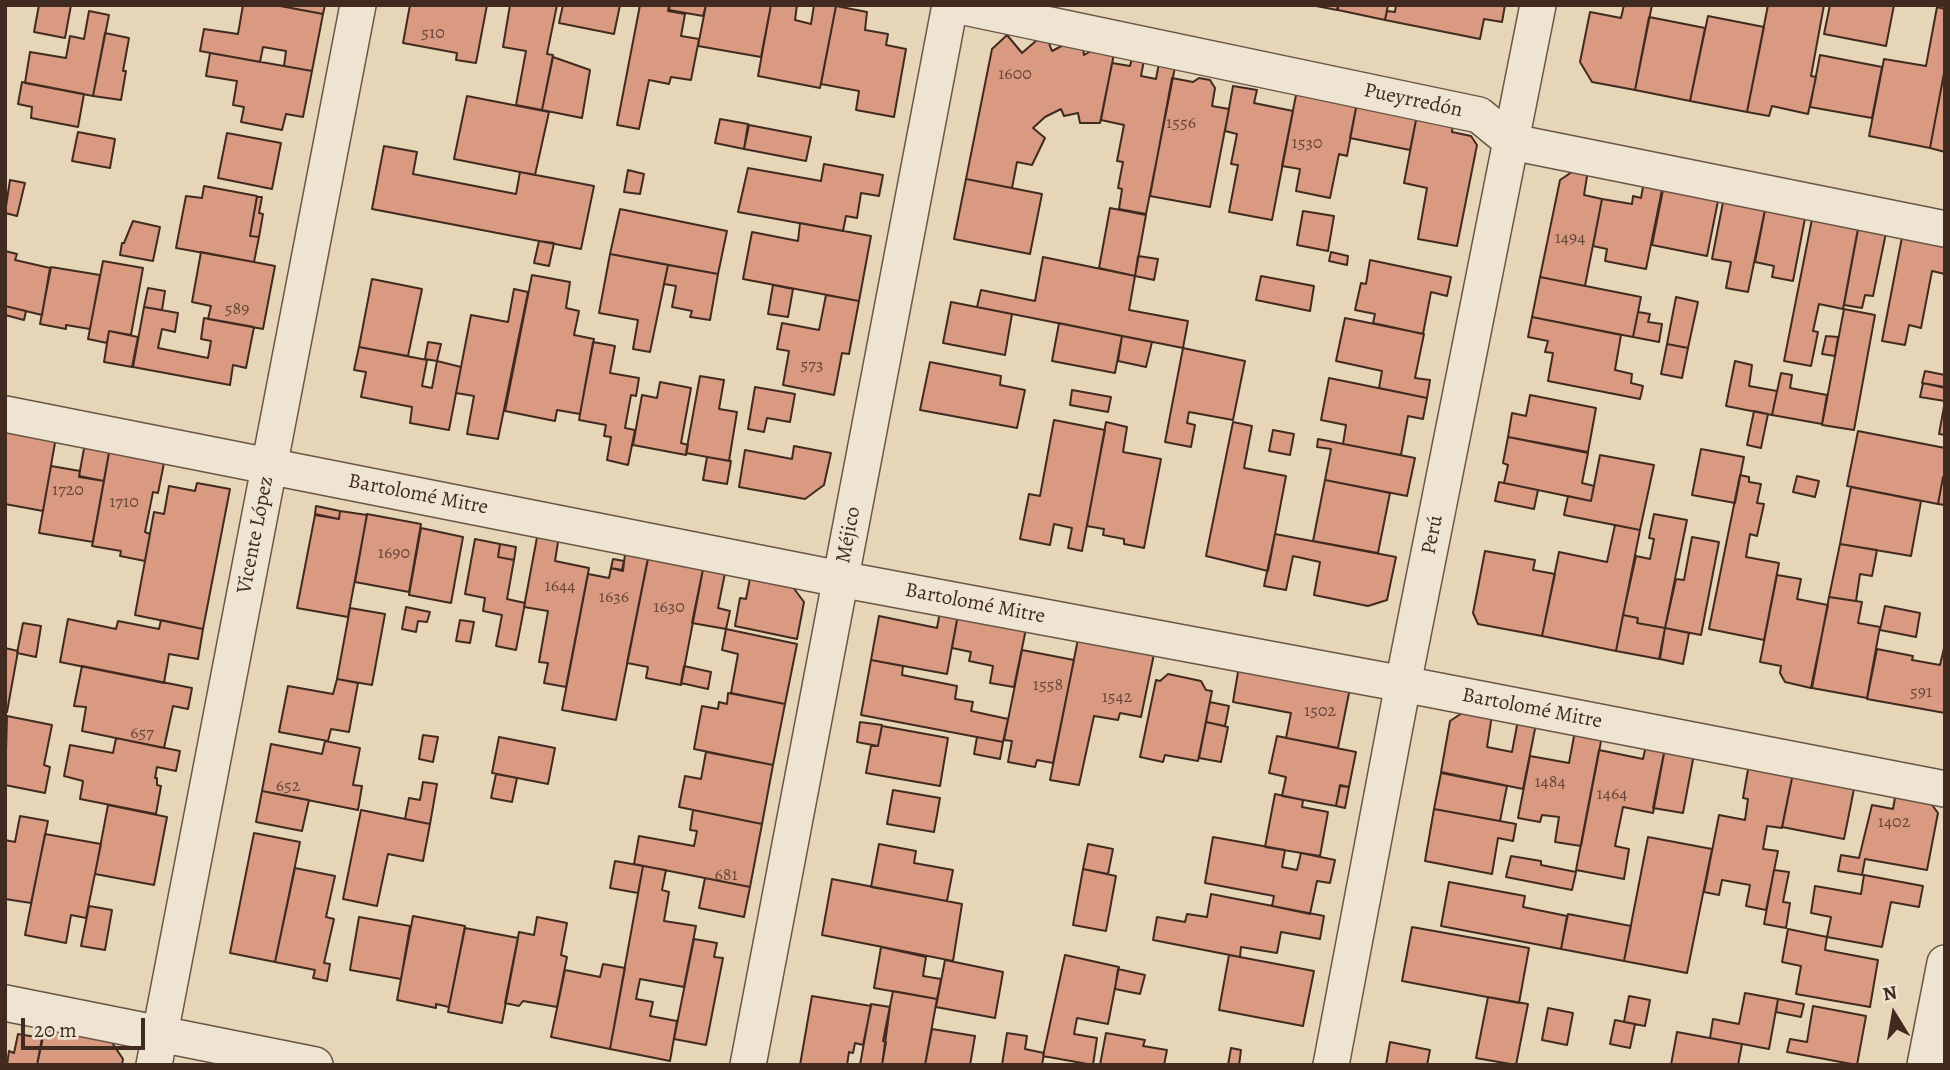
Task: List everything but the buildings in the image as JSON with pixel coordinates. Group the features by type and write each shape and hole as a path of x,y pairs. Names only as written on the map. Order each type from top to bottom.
{"street":[{"name":"Vicente López","path":"157,1049 358,5"},
{"name":"Pueyrredón","path":"953,5 1479,115 1512,142 1945,229"},
{"name":"Méjico","path":"748,1065 953,5"},
{"name":"Perú","path":"1331,1065 1538,5"},
{"name":"Bartolomé Mitre","path":"5,414 840,579 1404,684 1945,789"},
{"path":"1925,1065 1945,963"},
{"path":"5,1003 157,1049 315,1065"}]}
